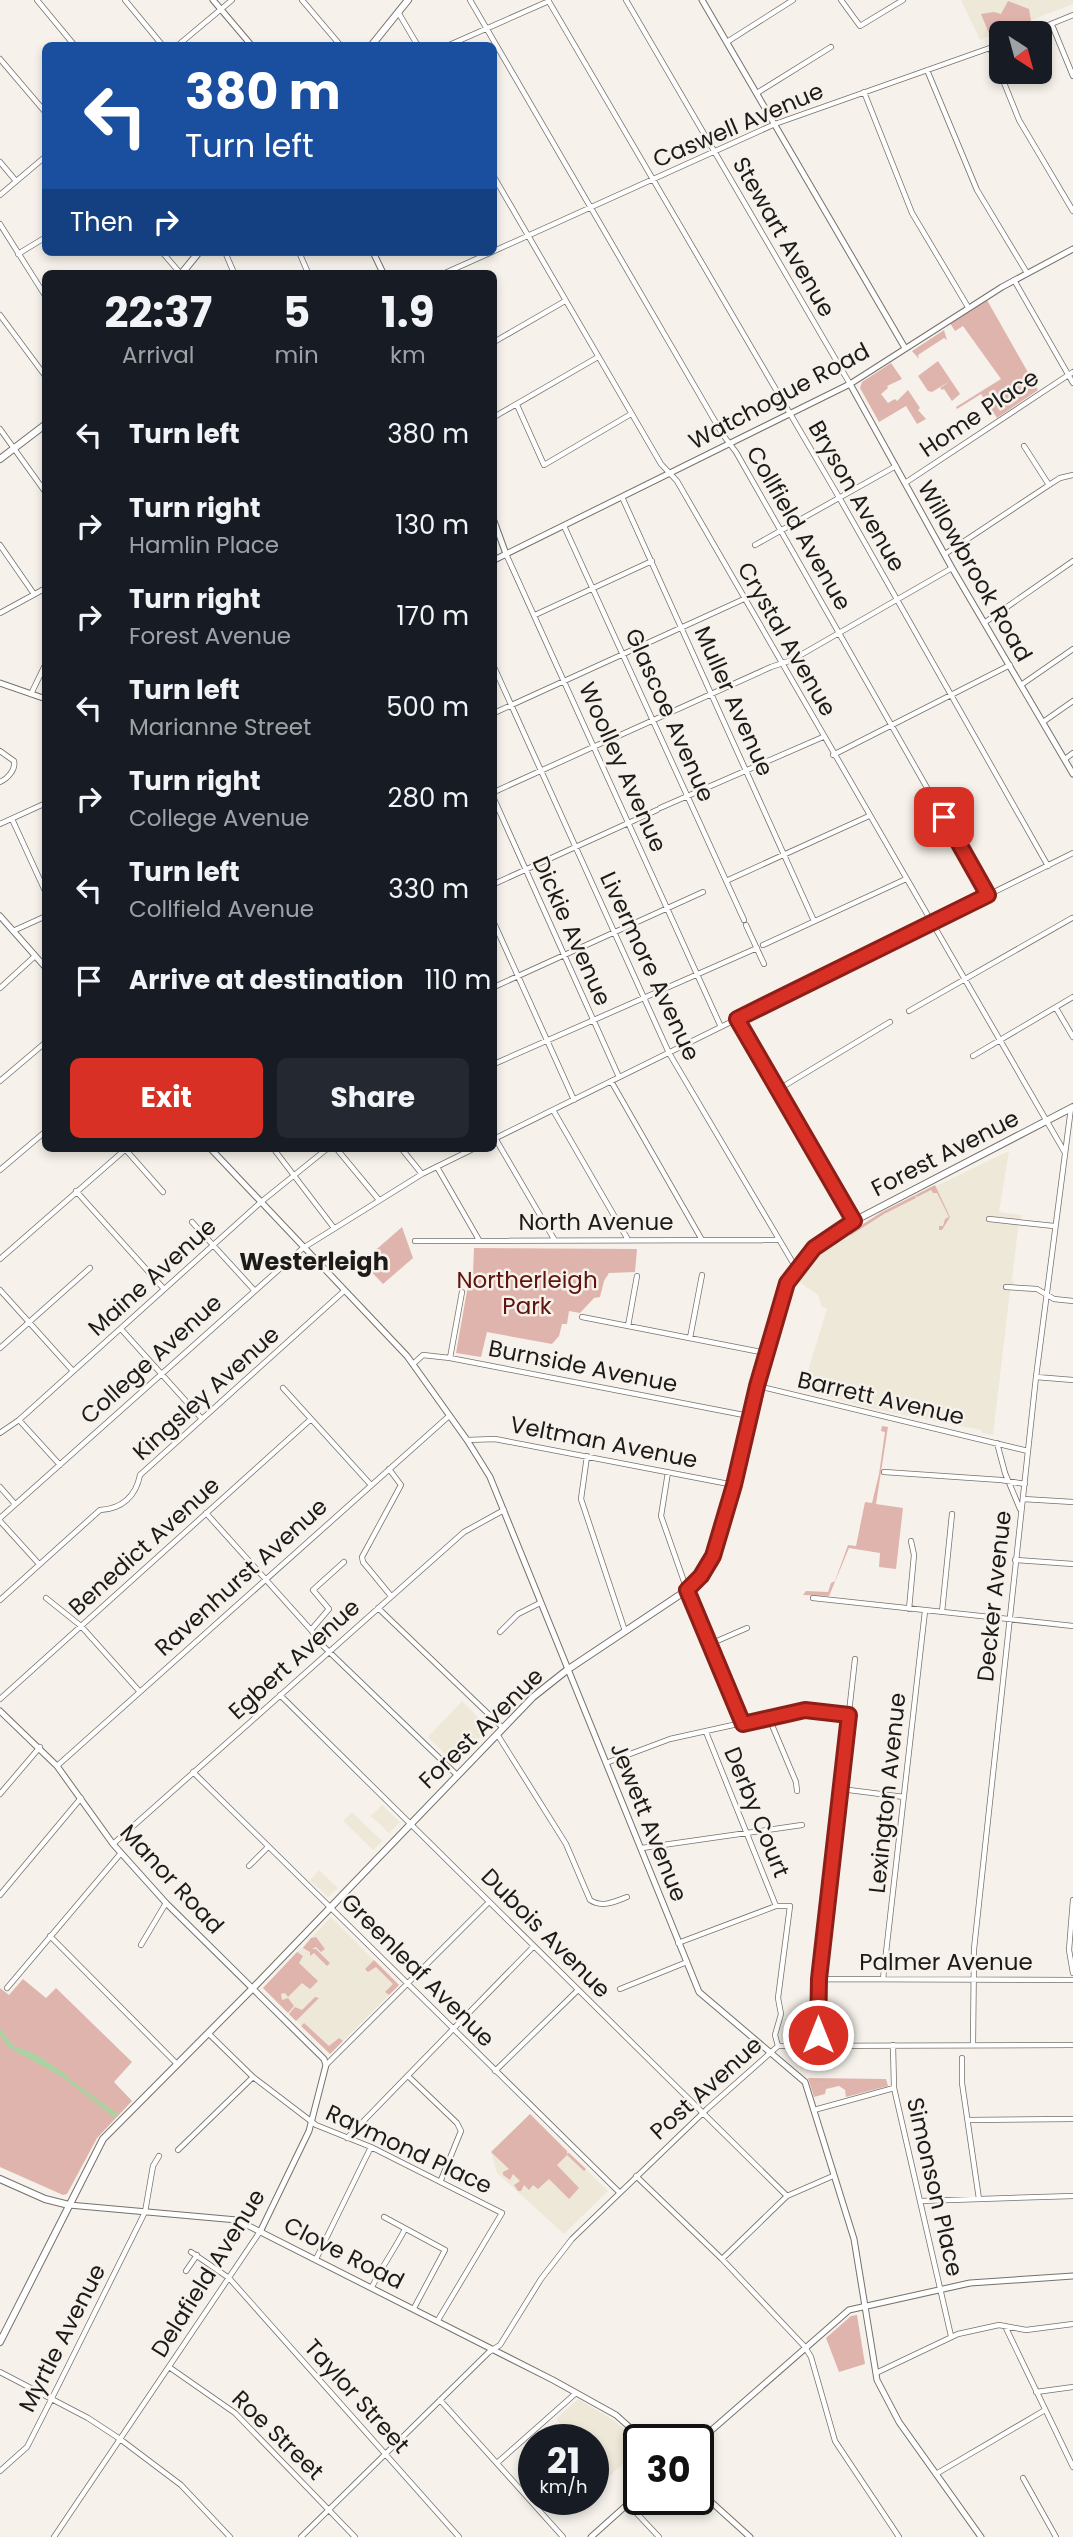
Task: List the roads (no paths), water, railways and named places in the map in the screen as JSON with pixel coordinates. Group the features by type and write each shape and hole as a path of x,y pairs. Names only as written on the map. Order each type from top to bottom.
{"main road":[{"path":"374,42 408,0"},
{"path":"184,270 196,256"},
{"path":"0,459 42,427"},
{"name":"Forest Avenue","path":"0,2342 103,2139 253,1988 533,1697 567,1670 687,1590 701,1576 713,1556 734,1485 766,1353 787,1283 796,1268 814,1248 854,1221 1072,1108"},
{"name":"Clove Road","path":"0,2179 45,2199 69,2205"}],"street":[{"path":"37,0 72,42"},
{"path":"125,0 160,42"},
{"path":"214,0 249,42"},
{"path":"182,42 232,0"},
{"path":"302,0 338,42"},
{"name":"Collfield Avenue","path":"470,0 494,42"},
{"path":"456,42 549,0"},
{"name":"Bryson Avenue","path":"549,0 840,499 1048,866"},
{"name":"Stewart Avenue","path":"626,0 849,384"},
{"path":"702,0 905,348"},
{"path":"727,42 793,0"},
{"path":"841,0 860,26 903,0"},
{"path":"398,12 416,42"},
{"path":"1073,15 1052,25 1073,76"},
{"path":"757,93 831,47"},
{"name":"Collfield Avenue","path":"497,48 781,531 988,895"},
{"name":"Caswell Avenue","path":"497,250 775,124 989,48"},
{"path":"0,59 42,108"},
{"path":"927,70 976,190 1027,273"},
{"path":"1004,84 1019,120 1073,211"},
{"path":"864,92 912,213 968,307"},
{"path":"0,195 42,159"},
{"path":"0,162 16,181"},
{"name":"Crystal Avenue","path":"497,182 661,464 677,481 1047,1121"},
{"path":"0,224 42,291"},
{"path":"18,254 42,239"},
{"name":"Watchogue Road","path":"497,558 849,384 968,307 1027,273 1072,252"},
{"path":"166,256 178,270"},
{"name":"Caswell Avenue","path":"452,270 484,256"},
{"path":"1014,280 1071,374 1073,383"},
{"path":"497,340 565,301"},
{"path":"0,314 42,372"},
{"path":"497,415 598,357"},
{"name":"Home Place","path":"905,483 1071,374"},
{"name":"Willowbrook Road","path":"849,384 944,554 1073,774"},
{"path":"517,405 544,465 631,414"},
{"path":"0,429 42,487"},
{"path":"1024,446 1049,485"},
{"path":"755,545 896,467"},
{"path":"944,554 1060,478 1073,475"},
{"name":"Muller Avenue","path":"622,497 814,921"},
{"name":"Glascoe Avenue","path":"564,526 745,922 760,946"},
{"name":"Woolley Avenue","path":"497,529 721,1027"},
{"path":"0,545 34,594"},
{"path":"535,615 652,561"},
{"path":"984,623 1073,561"},
{"path":"497,791 712,693 792,660 953,568"},
{"path":"0,613 42,590"},
{"path":"497,712 744,599"},
{"path":"1021,685 1073,649"},
{"path":"834,755 1010,666"},
{"path":"31,695 42,672"},
{"name":"Livermore Avenue","path":"497,674 669,1052 796,1268"},
{"path":"0,683 42,698"},
{"path":"1043,722 1073,701"},
{"path":"497,883 823,737"},
{"path":"0,751 14,761 15,765 0,782"},
{"path":"1065,759 1073,753"},
{"path":"0,824 42,805"},
{"name":"Dickie Avenue","path":"497,806 619,1077"},
{"path":"726,881 869,816"},
{"path":"12,818 42,884"},
{"path":"497,1138 1073,853"},
{"path":"497,1063 906,879"},
{"path":"497,986 703,892"},
{"path":"0,916 42,964"},
{"path":"13,931 42,918"},
{"path":"909,1011 1072,918"},
{"path":"497,930 573,1100"},
{"path":"760,946 765,964"},
{"path":"0,988 35,956"},
{"path":"972,1056 1073,997"},
{"path":"1055,1008 1073,1037"},
{"path":"737,1019 854,1221"},
{"path":"779,1088 890,1021"},
{"path":"0,1081 42,1045"},
{"path":"611,1081 703,1240"},
{"name":"Decker Avenue","path":"973,2045 974,1949 1015,1560 1054,1226 1072,1108"},
{"path":"553,1110 628,1239"},
{"path":"1047,1121 1064,1151"},
{"path":"0,1170 42,1133"},
{"path":"497,1144 554,1239"},
{"path":"0,1259 123,1152"},
{"path":"130,1152 163,1192"},
{"name":"Jewett Avenue","path":"214,1152 413,1364 490,1476 701,1995 804,2081 855,2239 875,2374 899,2422 981,2537"},
{"path":"276,1152 334,1228"},
{"name":"Maine Avenue","path":"0,1433 19,1420 261,1202 323,1152"},
{"path":"339,1152 379,1200"},
{"path":"404,1152 422,1174"},
{"name":"College Avenue","path":"0,1520 303,1248 422,1174 467,1152"},
{"path":"437,1167 479,1240"},
{"path":"76,1191 164,1289"},
{"path":"989,1219 1054,1226"},
{"path":"192,1222 254,1290"},
{"name":"North Avenue","path":"415,1241 778,1240"},
{"path":"0,1348 90,1268"},
{"path":"691,1338 702,1275"},
{"path":"628,1326 637,1276"},
{"path":"1006,1287 1037,1289 1055,1299 1073,1301"},
{"path":"0,1290 73,1371"},
{"name":"Kingsley Avenue","path":"0,1600 100,1510 114,1508 127,1500 136,1490 140,1475 344,1291"},
{"path":"450,1358 463,1292"},
{"path":"582,1317 766,1353"},
{"path":"121,1329 202,1419"},
{"name":"Burnside Avenue","path":"413,1364 423,1355 450,1358 749,1416"},
{"path":"1036,1377 1073,1380"},
{"name":"Barrett Avenue","path":"757,1386 1028,1451"},
{"path":"283,1388 370,1485"},
{"name":"Ravenhurst Avenue","path":"57,1766 449,1416"},
{"name":"Benedict Avenue","path":"0,1699 311,1419"},
{"path":"19,1420 60,1465"},
{"name":"Veltman Avenue","path":"467,1440 495,1439 734,1485"},
{"path":"997,1443 1008,1481 1021,1511"},
{"path":"587,1456 581,1499 625,1631"},
{"path":"389,1469 401,1485 362,1558 391,1596"},
{"path":"668,1472 661,1516 687,1590 743,1724"},
{"path":"884,1472 1025,1484"},
{"path":"0,1487 15,1504"},
{"path":"1023,1499 1073,1502"},
{"name":"Egbert Avenue","path":"113,1844 464,1532 504,1510"},
{"path":"206,1513 328,1651 457,1775"},
{"path":"942,1612 952,1514"},
{"path":"0,1520 39,1564"},
{"path":"909,1609 914,1555 911,1541"},
{"path":"1015,1560 1073,1564"},
{"path":"311,1630 329,1609 313,1590 344,1562"},
{"path":"46,1598 80,1626 140,1692"},
{"path":"813,1598 1073,1626"},
{"path":"500,1632 517,1614 540,1603"},
{"path":"378,1608 499,1730 566,1844 590,1900 603,1905 627,1897"},
{"name":"Lexington Avenue","path":"883,1979 925,1611"},
{"path":"710,1644 747,1628"},
{"path":"818,2045 819,1979 855,1659"},
{"name":"Dubois Avenue","path":"280,1695 787,2196"},
{"path":"606,1763 670,1739 805,1710 849,1715"},
{"name":"Manor Road","path":"0,1711 57,1766 113,1844 166,1903 317,2049 326,2065"},
{"path":"769,1718 796,1782 797,1791"},
{"name":"Derby Court","path":"706,1732 776,1906"},
{"path":"0,1794 40,1747"},
{"name":"Greenleaf Avenue","path":"193,1772 619,2192"},
{"path":"841,1789 904,1797"},
{"path":"0,1895 81,1798"},
{"path":"642,1848 802,1825"},
{"path":"249,1866 268,1847"},
{"path":"7,1988 121,1853"},
{"path":"1073,1900 1069,1950 1073,1973"},
{"path":"326,2065 489,1902"},
{"path":"141,1945 166,1903"},
{"path":"678,1943 776,1906 790,1906 778,1998 781,2014 775,2035 778,2046"},
{"path":"50,1936 178,2064"},
{"path":"347,2138 534,1946"},
{"path":"620,1989 687,1962"},
{"name":"Palmer Avenue","path":"819,1979 1073,1980"},
{"path":"495,2071 578,1990"},
{"name":"Raymond Place","path":"208,2033 253,2077 312,2123 441,2180 502,2213 438,2320"},
{"name":"Simonson Place","path":"893,2045 894,2088 951,2336"},
{"name":"Post Avenue","path":"301,2537 500,2345 562,2250 619,2192 778,2046 1073,2045"},
{"path":"962,2058 962,2083 979,2199"},
{"name":"Delafield Avenue","path":"54,2537 261,2230 312,2123 326,2065"},
{"path":"408,2076 457,2123 461,2131 441,2180"},
{"path":"178,2150 253,2077"},
{"path":"814,2110 894,2088"},
{"path":"968,2120 1073,2119"},
{"path":"316,2259 371,2147"},
{"name":"Myrtle Avenue","path":"0,2471 27,2447 52,2399 145,2212 153,2166 159,2156"},
{"path":"636,2176 722,2259 806,2347 835,2441 899,2537"},
{"path":"722,2259 787,2196 833,2176"},
{"path":"920,2201 1073,2196"},
{"name":"Clove Road","path":"69,2205 237,2220 495,2349 576,2393 626,2424"},
{"path":"384,2217 445,2250 414,2308"},
{"path":"372,2287 405,2229"},
{"name":"Taylor Street","path":"186,2271 194,2254 229,2278 459,2537"},
{"path":"714,2428 847,2311 970,2283 1073,2276"},
{"path":"875,2374 951,2336 996,2325 1026,2330 1073,2324"},
{"path":"1004,2325 1045,2410 1070,2454 1073,2467"},
{"name":"Roe Street","path":"169,2367 235,2413 355,2537"},
{"path":"0,2372 120,2439 181,2484 230,2537"},
{"path":"1036,2392 1073,2388"},
{"path":"497,2463 576,2393"},
{"path":"440,2400 563,2537"},
{"path":"936,2473 1045,2410"},
{"path":"1023,2478 1056,2537"},
{"path":"714,2504 750,2537"},
{"path":"591,2537 623,2508"},
{"path":"638,2515 659,2537"}],"district":[{"name":"Westerleigh","path":"314,1262"}],"park label":[{"name":"Northerleigh Park","path":"527,1293"}]}
